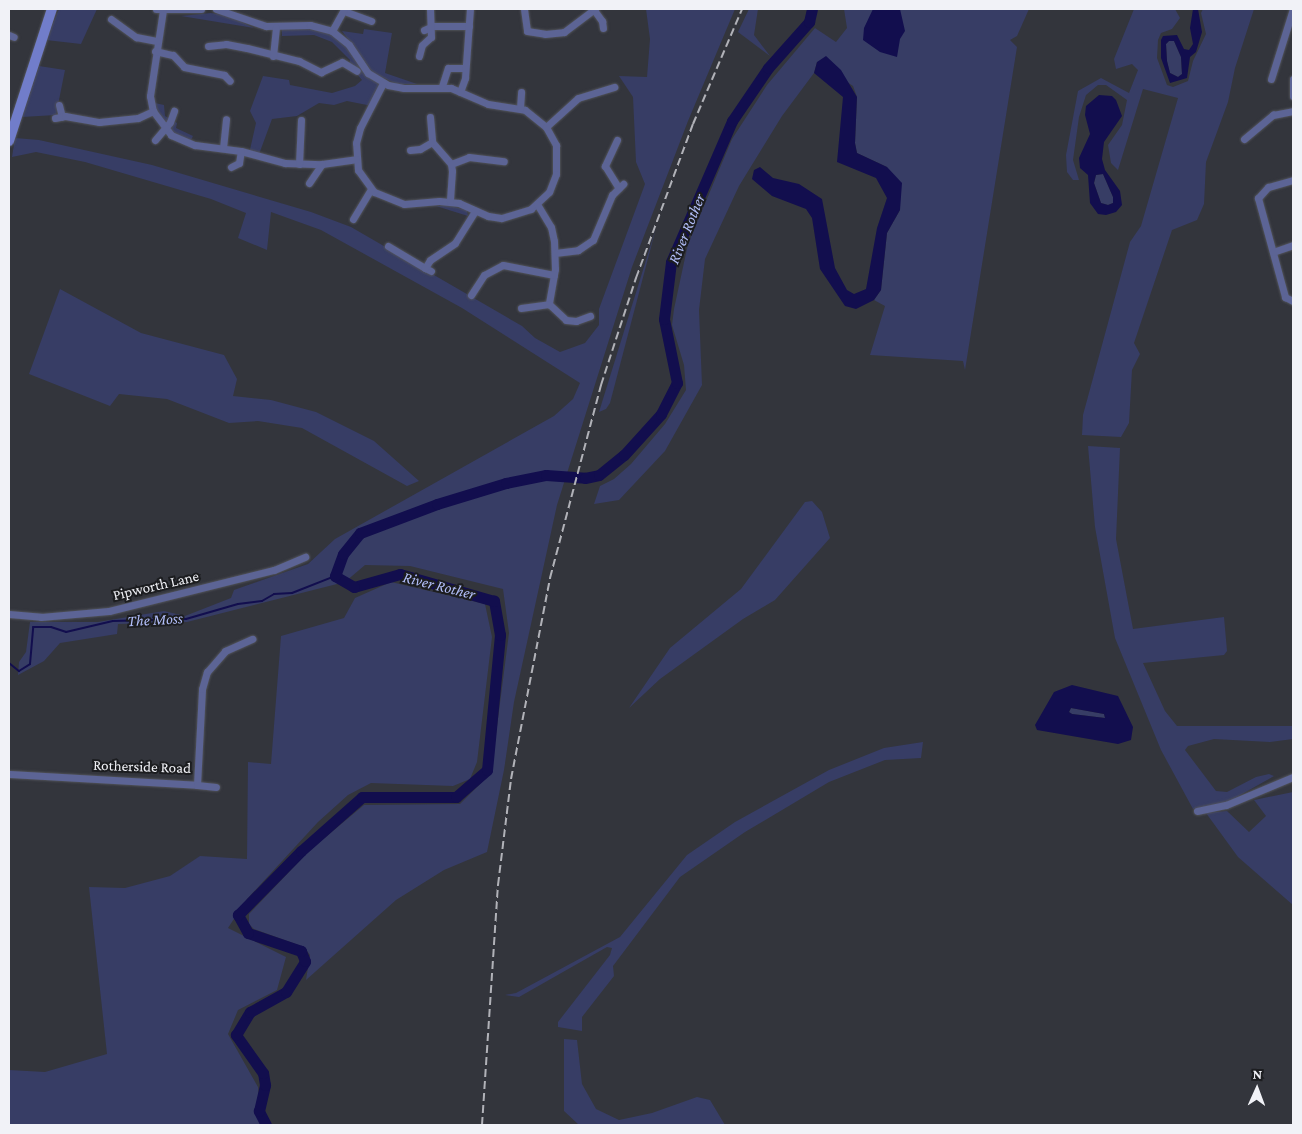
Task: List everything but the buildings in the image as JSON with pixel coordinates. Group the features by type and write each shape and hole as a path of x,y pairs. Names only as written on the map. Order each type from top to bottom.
{"main road":[{"path":"9,141 19,103 52,9"}],"street":[{"path":"201,9 159,9 157,41 149,89 153,111 164,129 187,143 241,151 299,164 322,164 356,159"},
{"path":"216,9 227,10 259,24 276,27 310,25 332,31 349,45 368,73 383,83 404,88 442,86 488,104 520,108 546,127 556,145 558,166 552,186 537,204 509,217 493,217 450,201 404,204 371,189 358,170 356,136 383,83"},
{"path":"419,56 422,45 431,36 433,26 430,9"},
{"path":"460,92 465,68 470,9"},
{"path":"524,9 527,31 564,32 594,9 602,21 603,28"},
{"path":"1271,79 1293,9"},
{"path":"332,31 344,10 371,22"},
{"path":"111,19 136,37 157,41"},
{"path":"424,30 433,26 468,26"},
{"path":"273,56 276,27"},
{"path":"208,46 226,44 299,61 321,72 342,62 357,71"},
{"path":"155,51 173,55 184,67 224,75 230,81"},
{"path":"442,86 448,68 465,68"},
{"path":"1293,79 1293,96"},
{"path":"546,127 578,98 614,87"},
{"path":"520,108 521,92"},
{"path":"59,105 58,117 99,122 138,118 153,111"},
{"path":"155,140 174,111"},
{"path":"1244,139 1273,115 1293,111"},
{"path":"430,117 432,142 450,164 453,178 450,201"},
{"path":"223,148 226,119"},
{"path":"299,164 301,120"},
{"path":"556,253 578,250 593,240 609,202 621,186 605,166 618,140"},
{"path":"410,150 432,142"},
{"path":"231,167 239,163 241,151"},
{"path":"450,164 469,157 504,160"},
{"path":"309,183 322,164"},
{"path":"1293,180 1268,187 1259,192 1258,198 1285,297 1293,300"},
{"path":"353,219 371,189"},
{"path":"537,204 551,227 556,253 549,304"},
{"path":"388,246 428,269 434,254 455,243 475,211"},
{"path":"1273,252 1293,245"},
{"path":"471,295 484,275 503,265 554,274"},
{"path":"521,308 549,304"},
{"path":"549,304 566,320 576,321 590,316"},
{"name":"Pipworth Lane","path":"9,614 41,617 109,611 274,570 305,557"},
{"name":"Rotherside Road","path":"9,774 197,785 202,689 207,672 225,651 252,639"},
{"path":"1197,811 1226,805 1293,777"},
{"path":"197,785 216,787"}],"shaded area":[{"path":"59,9 97,9 81,44 46,40"},
{"path":"646,9 735,9 688,121 632,267 557,505 514,702 504,770 487,852 444,870 396,900 306,980 310,955 304,947 254,929 249,924 249,914 310,850 364,805 460,804 491,773 509,633 503,589 410,566 365,565 345,582 187,622 118,624 117,634 60,643 44,661 18,675 19,662 26,652 30,622 98,622 164,611 185,616 231,598 234,590 308,564 335,539 554,416 573,399 580,383 462,308 321,230 271,212 267,250 238,238 246,213 211,199 85,162 36,152 12,157 15,138 39,140 152,165 311,212 351,227 522,326 535,338 560,352 585,343 599,325 599,309 645,184 636,162 633,97 619,76 647,77 650,39"},
{"path":"749,9 758,9 754,35 770,56 738,32"},
{"path":"844,9 1029,9 1017,36 1010,40 1017,47 965,370 963,361 870,355 885,306 874,300 881,290 887,233 900,210 887,167 857,153 855,143 857,97 853,86 817,62 814,73 782,116 739,186 705,259 699,310 702,385 665,451 619,500 594,504 600,486 614,479 631,464 665,424 686,390 684,365 672,325 674,309 688,244 732,139 767,85 815,28 836,42 847,28"},
{"path":"873,9 900,9 905,31 900,39 897,57 880,52 863,40 864,28"},
{"path":"1134,9 1175,9 1180,18 1172,29 1161,33 1158,40 1157,58 1167,85 1173,87 1188,81 1193,61 1206,34 1201,13 1203,9 1254,9 1235,68 1228,102 1206,162 1204,204 1197,220 1172,230 1134,343 1140,354 1132,370 1129,423 1121,437 1082,435 1083,415 1130,242 1141,226 1178,98 1143,89 1118,170 1111,163 1108,145 1122,125 1127,100 1106,85 1098,85 1086,95 1079,117 1073,160 1079,180 1073,180 1067,172 1066,155 1078,91 1101,78 1129,93 1138,70 1132,64 1116,69 1114,59"},
{"path":"1193,9 1198,9 1202,32 1196,52 1190,57 1187,78 1170,83 1161,58 1161,40 1163,36 1177,35 1184,49 1189,50 1193,44 1190,28","holes":["1169,41 1174,41 1181,57 1182,74 1178,77 1170,73 1167,61 1166,44"]},
{"path":"211,13 229,16 254,28 181,16"},
{"path":"305,25 341,37 360,62 383,83 372,106 347,101 334,105 319,103 297,116 272,119 258,157 249,154 256,123 250,111 263,76 289,80 290,85 332,93 355,86 362,80 350,66 350,60 332,42 314,35 282,36 282,27"},
{"path":"364,29 392,33 385,73 417,84 397,84 373,73 342,31 363,34"},
{"path":"1169,41 1174,41 1181,57 1182,74 1178,77 1170,73 1167,61 1166,44"},
{"path":"826,56 841,70 857,97 855,143 857,153 887,167 902,183 900,210 887,233 881,290 874,300 856,309 845,306 820,269 812,218 806,209 772,196 752,179 754,170 760,167 773,178 799,184 822,199 835,268 847,290 854,294 866,289 877,228 887,198 876,178 837,162 843,97 814,73 817,62"},
{"path":"39,66 65,70 56,115 22,117"},
{"path":"1099,95 1112,96 1116,100 1122,116 1104,142 1102,159 1105,170 1120,191 1122,205 1116,212 1106,215 1098,214 1090,203 1088,175 1080,168 1079,158 1090,134 1085,115 1086,106","holes":["1103,174 1113,197 1113,203 1108,205 1101,203 1094,183 1096,175"]},
{"path":"155,103 164,105 165,116 177,123 176,128 193,136 190,142 170,130 159,115"},
{"path":"1103,174 1113,197 1113,203 1108,205 1101,203 1094,183 1096,175"},
{"path":"446,205 467,210 468,216 436,206"},
{"path":"656,228 610,403 606,409 599,412"},
{"path":"60,289 141,333 224,355 237,379 233,396 271,400 316,412 374,441 419,481 407,486 302,428 258,421 229,423 167,399 119,394 110,406 29,374"},
{"path":"1088,446 1120,448 1116,539 1133,629 1224,617 1227,651 1224,655 1143,663 1165,711 1177,726 1293,726 1293,739 1270,742 1214,739 1188,746 1185,750 1216,791 1227,792 1256,777 1269,774 1274,776 1226,803 1193,809 1161,750 1115,638 1095,527"},
{"path":"812,501 822,512 830,538 775,600 743,619 660,679 629,708 670,648 741,589 805,502"},
{"path":"391,582 485,604 492,637 477,762 470,779 453,786 371,783 348,795 318,822 247,899 228,928 286,957 277,990 238,1010 228,1034 258,1087 261,1125 9,1125 9,1070 45,1072 107,1054 89,887 125,888 170,876 200,856 247,859 248,762 271,764 281,636 344,618 355,598"},
{"path":"1072,685 1118,696 1133,727 1131,740 1118,744 1037,730 1035,725 1054,692","holes":["1071,708 1104,714 1105,718 1069,712"]},
{"path":"1071,708 1104,714 1105,718 1072,714 1069,712"},
{"path":"923,742 921,758 885,760 829,782 745,832 680,877 613,966 614,976 582,1017 582,1031 558,1027 558,1022 610,955 612,948 607,947 519,997 505,995 516,993 620,937 687,855 735,822 829,770 884,748"},
{"path":"1293,792 1293,905 1238,857 1206,813 1227,811 1249,832 1266,816 1254,800"},
{"path":"564,1039 577,1040 582,1084 596,1109 619,1120 652,1113 697,1097 710,1100 725,1125 579,1125 564,1111"}],"waterway":[{"name":"River Rother","path":"266,1125 259,1111 265,1085 263,1073 236,1035 250,1012 286,992 305,961 301,951 248,933 238,915 301,851 362,797 456,797 487,770 500,635 494,601 400,574 354,587 335,576 343,554 360,533 437,504 506,483 546,475 585,478 599,475 624,455 661,414 677,383 664,319 671,262 732,121 768,68 809,22 812,9"},
{"name":"The Moss","path":"9,663 19,671 30,664 33,627 51,627 66,632 113,621 186,619 238,604 262,601 274,594 292,593 335,576"}],"railway":[{"path":"482,1125 498,885 511,779 550,578 601,385 636,278 693,124 742,9"}]}
